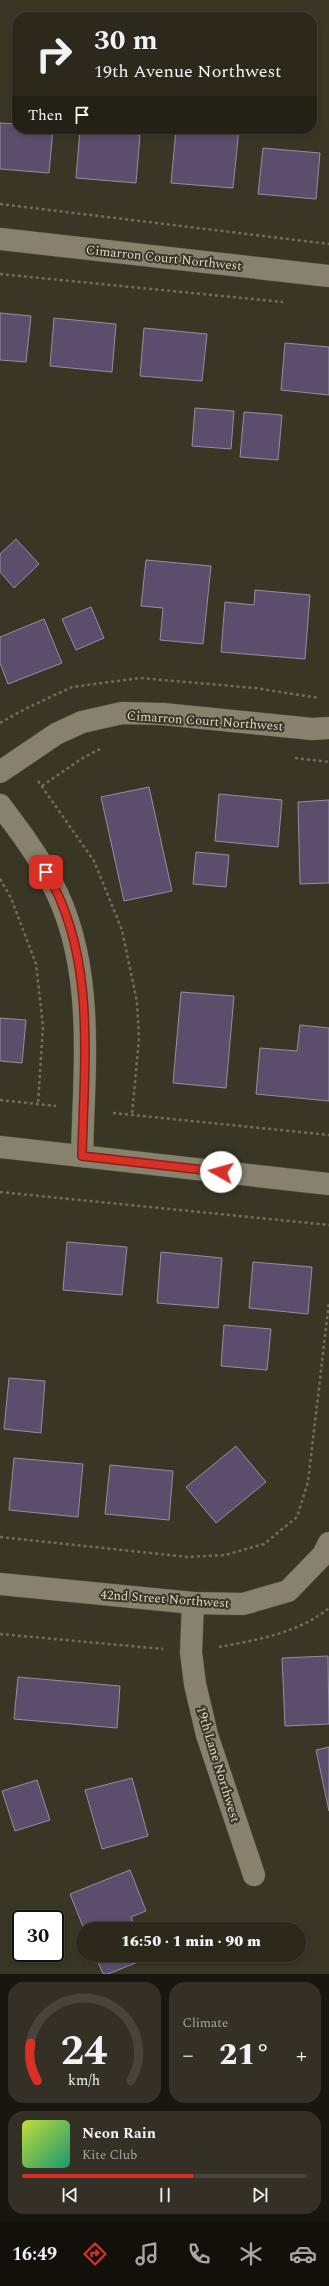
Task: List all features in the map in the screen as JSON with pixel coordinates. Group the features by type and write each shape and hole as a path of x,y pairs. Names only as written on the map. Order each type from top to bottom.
{"street":[{"name":"Cimarron Court Northwest","path":"0,239 329,276"},
{"name":"Cimarron Court Northwest","path":"0,772 56,734 82,722 122,713 163,714 312,729 329,728"},
{"path":"0,805 25,837 53,884 64,910 77,953 84,1013 82,1156"},
{"path":"0,1147 329,1184"},
{"name":"42nd Street Northwest","path":"0,1584 193,1603 243,1604 288,1591 324,1555 329,1543"},
{"name":"19th Lane Northwest","path":"193,1603 191,1652 195,1684 207,1735 254,1874"}],"path":[{"path":"0,204 329,244"},
{"path":"0,274 290,303"},
{"path":"105,747 81,759 42,786 94,860 122,930 137,1002 138,1038 132,1115 329,1135"},
{"path":"290,758 329,762"},
{"path":"0,879 11,898 36,964 43,1026 38,1104 0,1100"},
{"path":"0,1192 329,1225"},
{"path":"0,1537 188,1557 225,1555 264,1544 297,1517 308,1482 329,1302"},
{"path":"0,1634 191,1652 263,1639 318,1618 329,1608"}],"building":[{"path":"0,123 12,124 12,134 53,134 49,173 0,169"},
{"path":"80,134 140,135 136,183 76,178"},
{"path":"176,134 238,134 233,188 171,183"},
{"path":"263,148 320,153 316,199 258,194"},
{"path":"0,313 31,316 26,362 0,360"},
{"path":"54,318 116,324 112,372 50,366"},
{"path":"144,328 207,334 202,381 140,376"},
{"path":"285,343 329,347 329,395 281,390"},
{"path":"195,408 234,411 231,449 192,446"},
{"path":"244,412 282,415 278,460 240,457"},
{"path":"16,539 39,564 14,588 0,572 0,554"},
{"path":"146,560 211,566 203,644 160,640 163,608 141,606"},
{"path":"255,590 310,595 305,659 221,652 225,602 254,605"},
{"path":"91,607 104,638 76,650 62,619"},
{"path":"44,619 62,663 8,684 0,663 0,637"},
{"path":"149,787 172,891 124,901 101,797"},
{"path":"219,794 282,800 278,847 215,841"},
{"path":"329,800 329,883 300,884 298,802"},
{"path":"196,852 229,855 226,887 193,884"},
{"path":"181,992 234,996 226,1088 173,1083"},
{"path":"0,1018 26,1020 22,1063 0,1061"},
{"path":"300,1025 329,1028 329,1101 256,1094 260,1048 297,1051"},
{"path":"67,1242 127,1247 122,1295 63,1290"},
{"path":"161,1252 222,1258 218,1308 157,1303"},
{"path":"253,1262 312,1267 308,1314 249,1308"},
{"path":"224,1325 271,1329 267,1370 221,1366"},
{"path":"9,1378 45,1381 41,1433 4,1429"},
{"path":"236,1446 266,1482 216,1523 186,1487"},
{"path":"14,1458 83,1464 78,1517 9,1510"},
{"path":"110,1465 173,1471 169,1520 105,1514"},
{"path":"328,1656 329,1724 285,1726 282,1658"},
{"path":"18,1677 120,1686 117,1728 14,1719"},
{"path":"329,1747 329,1811 316,1750"},
{"path":"132,1778 148,1836 102,1849 85,1790"},
{"path":"37,1780 50,1820 15,1831 2,1791"},
{"path":"130,1870 146,1911 131,1917 133,1922 81,1922 70,1894"},
{"path":"98,1962 138,1962 108,1974 103,1974"}],"route":[{"path":"46,872 64,910 77,953 80,973 84,1013 82,1156 221,1172"}]}
